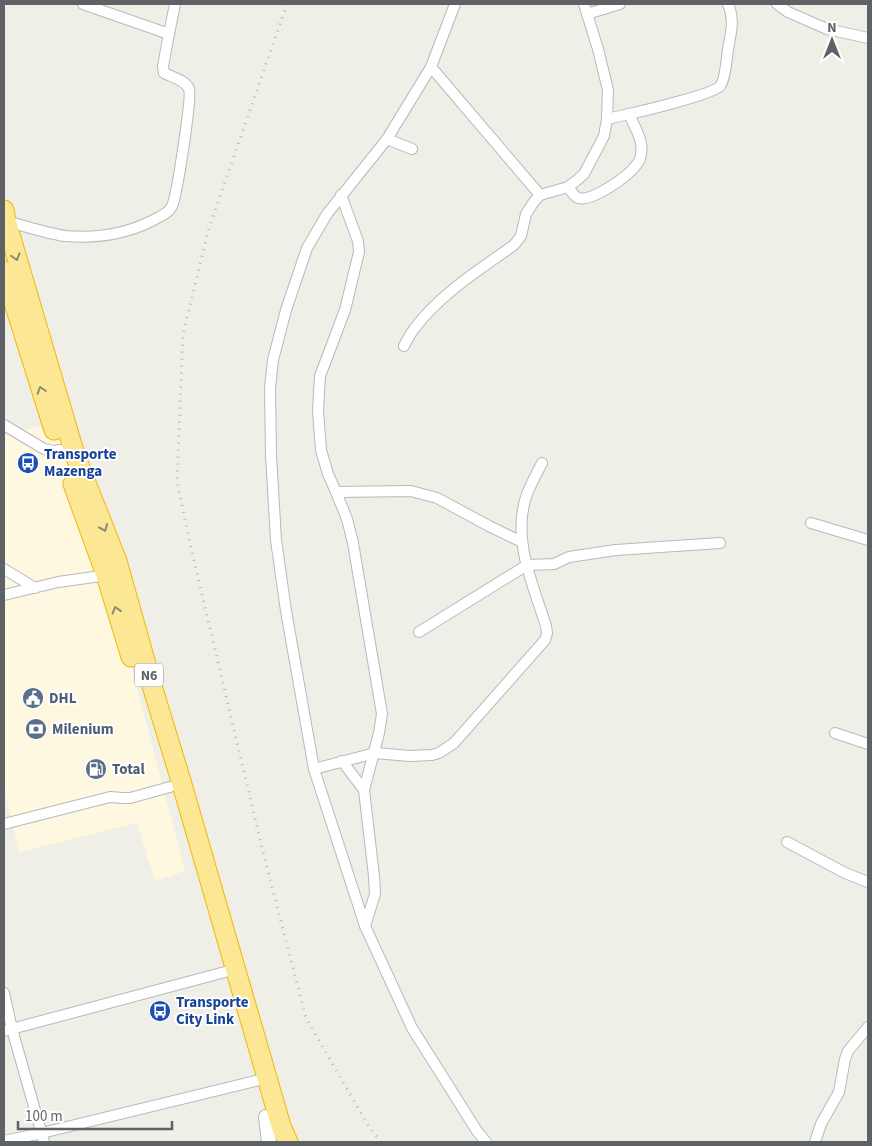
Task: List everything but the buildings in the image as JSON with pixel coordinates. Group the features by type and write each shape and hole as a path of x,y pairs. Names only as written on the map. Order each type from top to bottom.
{"highway":[{"name":"N6","path":"5,215 74,455 117,560 113,575 170,787 225,972 262,1079 288,1142"},
{"name":"N6","path":"5,279 60,450 113,575 153,689 181,781 262,1079 266,1117 276,1142"}],"street":[{"path":"83,4 169,34"},
{"path":"5,215 43,231 65,236 96,237 137,228 162,216 172,208 177,186 190,93 188,86 164,73 163,66 174,4"},
{"path":"455,4 431,67 387,138 327,214 307,248 286,310 273,360 270,388 271,454 276,540 286,611 314,769 364,926 412,1028 477,1131 486,1142"},
{"path":"404,346 414,329 439,302 514,245 521,236 526,214 540,195 568,187 584,174 604,136 607,119 608,90 598,49 585,9 620,4"},
{"path":"607,119 688,99 720,88 724,76 732,23 732,13 728,4"},
{"path":"777,4 788,12 827,29 868,38"},
{"path":"431,67 540,195"},
{"path":"568,187 574,196 586,198 608,188 625,177 637,164 642,145 628,114"},
{"path":"387,138 412,149"},
{"path":"341,195 358,241 359,252 345,310 320,376 318,411 320,450 347,519 353,543 382,714 375,752 364,790 375,894 364,926"},
{"path":"4,425 44,449 60,450"},
{"path":"314,769 375,752 410,756 439,753 454,744 545,640 546,626 527,565 522,542 522,512 527,494 542,463"},
{"path":"336,492 411,492 437,498 522,542"},
{"path":"811,523 868,540"},
{"path":"419,632 527,565 554,564 569,558 616,550 720,542"},
{"path":"4,568 35,588"},
{"path":"4,595 58,582 113,575"},
{"path":"835,734 868,744"},
{"path":"342,761 364,790"},
{"path":"4,824 110,797 130,798 170,787"},
{"path":"787,842 845,873 868,882"},
{"path":"8,1030 225,972"},
{"path":"4,993 8,1030 43,1138"},
{"path":"814,1142 839,1092 848,1051 868,1027"},
{"path":"4,1141 43,1138 262,1079"},
{"path":"266,1117 268,1142"}],"shaded area":[{"path":"49,424 59,429 125,642 185,871 155,881 137,823 19,852 4,789 4,435"}],"railway":[{"path":"287,4 209,228 183,334 177,481 263,852 306,1018 366,1122 381,1142"}],"place":[{"name":"Transporte Mazenga","path":"28,463"},
{"name":"DHL","path":"33,698"},
{"name":"Milenium","path":"36,729"},
{"name":"Total","path":"96,769"},
{"name":"Transporte City Link","path":"160,1011"}]}
